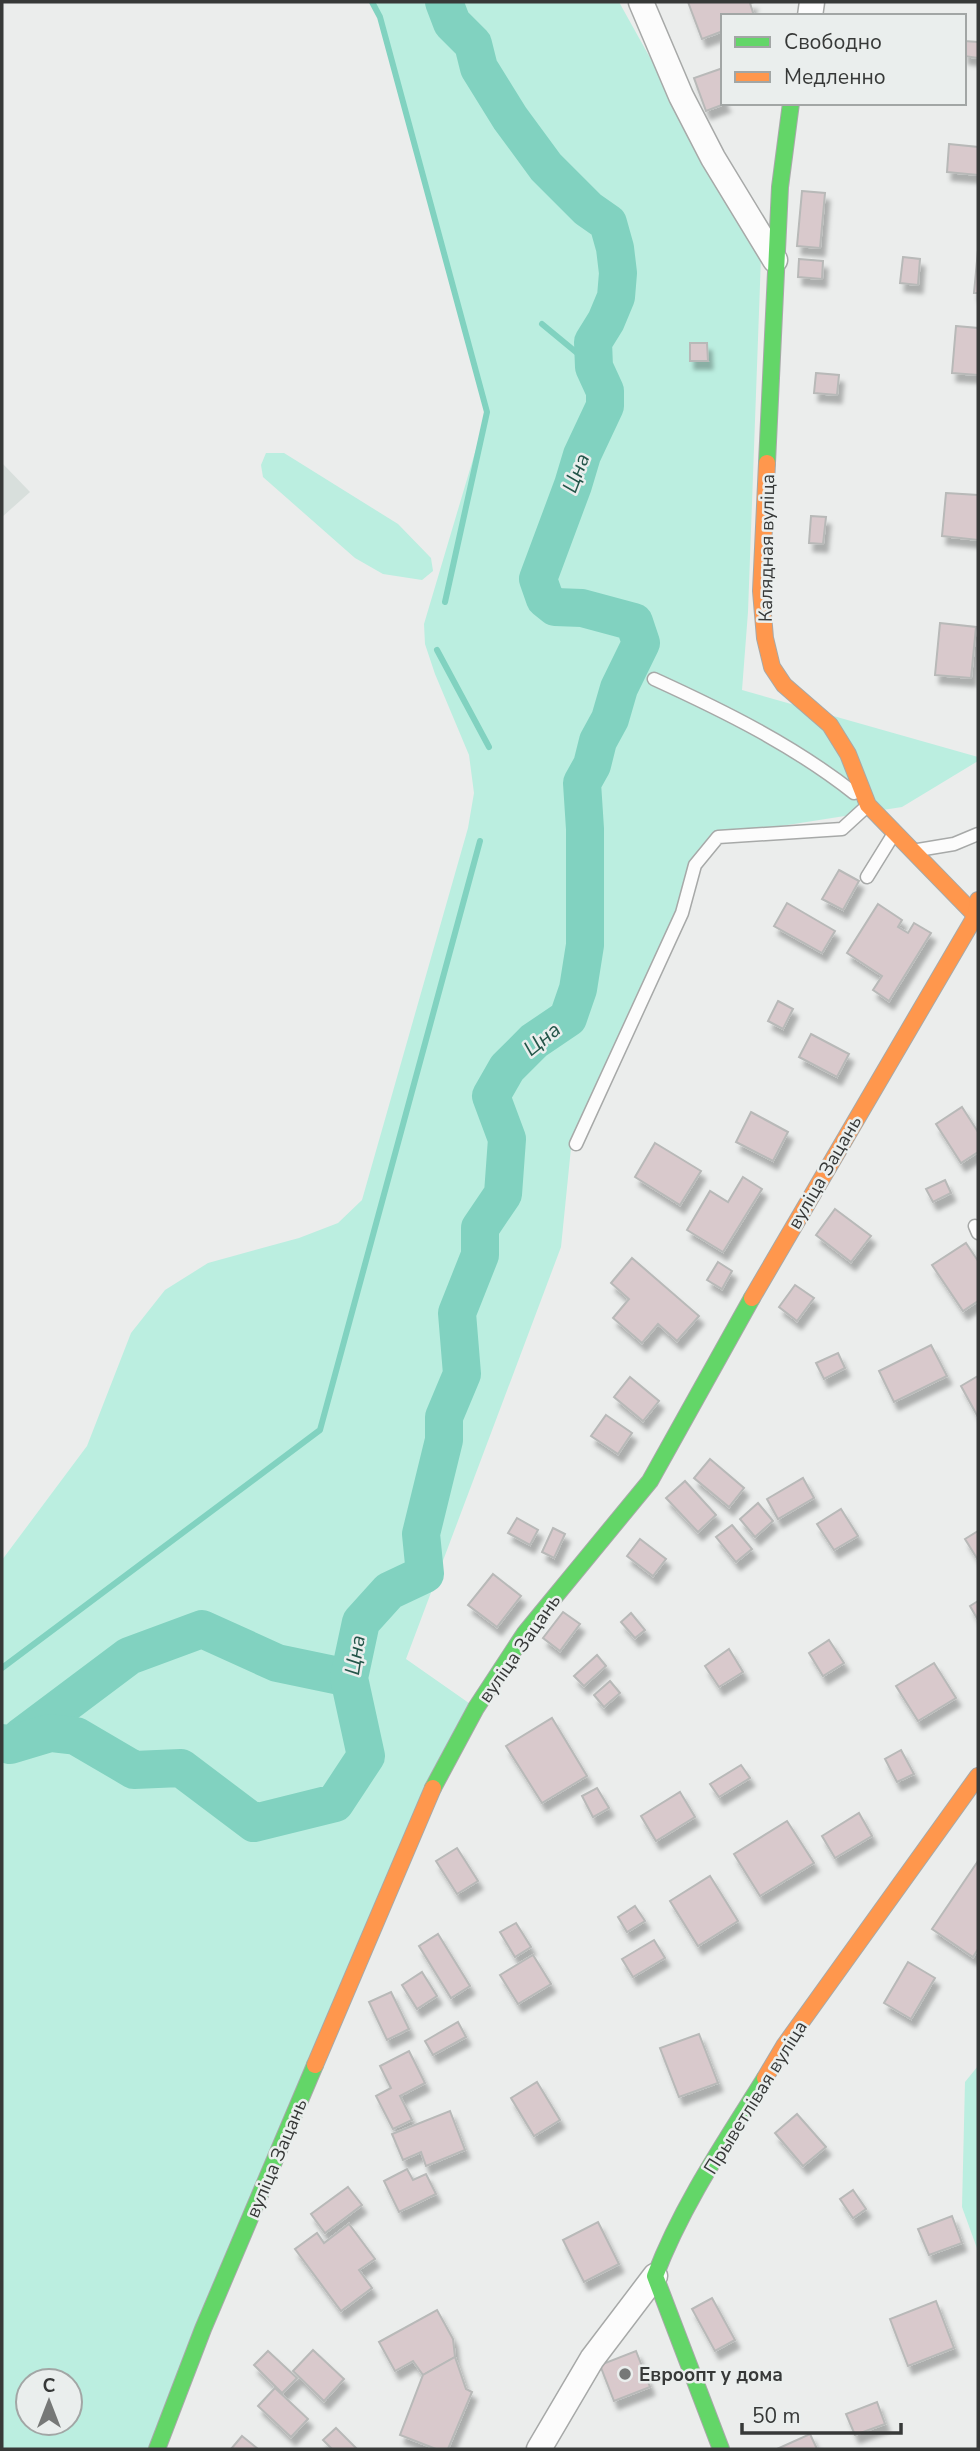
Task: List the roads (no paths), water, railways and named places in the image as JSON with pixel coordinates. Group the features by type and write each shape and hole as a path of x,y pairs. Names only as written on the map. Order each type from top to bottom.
{"street":[{"path":"640,2 681,96 713,158 775,260"},
{"name":"Калядная вуліца","path":"791,105 780,187 775,260 761,591 765,638 772,667 784,685 830,725 848,754 868,805 977,911"},
{"name":"вуліца Зацань","path":"158,2449 203,2329 435,1782 476,1707 525,1633 650,1481 792,1228 977,911"},
{"name":"Прыветлівая вуліца","path":"655,2276 683,2211 784,2046 978,1776"},
{"path":"540,2449 592,2360 655,2276"},
{"path":"655,2276 721,2449"}],"lane":[{"path":"576,1144 682,913 695,864 718,837 842,829 868,805 797,752 725,712 654,679"},
{"path":"867,877 895,831"},
{"path":"913,850 954,845 978,834"}],"waterway":[{"path":"372,2 380,17 487,412 445,602"},
{"name":"Цна","path":"2,1743 10,1745 50,1733 76,1736 134,1770 181,1768 254,1823 335,1803 366,1756 349,1678 361,1622 389,1591 425,1574 421,1534 444,1440 444,1417 462,1374 457,1313 480,1255 480,1228 503,1194 507,1139 491,1096 507,1068 534,1041 568,1018 578,989 585,945 585,829 582,783 592,765 598,741 610,719 619,688 641,643 634,622 582,608 555,607 545,599 538,579 582,455 605,406 605,391 594,367 593,342 616,297 618,273 615,248 608,223 588,209 546,167 510,118 479,68 473,44 452,23 444,2"},
{"path":"542,324 594,367"},
{"path":"437,650 489,747"},
{"path":"2,1668 320,1430 480,841"},
{"path":"21,1737 129,1656 202,1629 277,1663 349,1678"}],"place":[{"name":"Евроопт у дома","path":"625,2374"}]}
